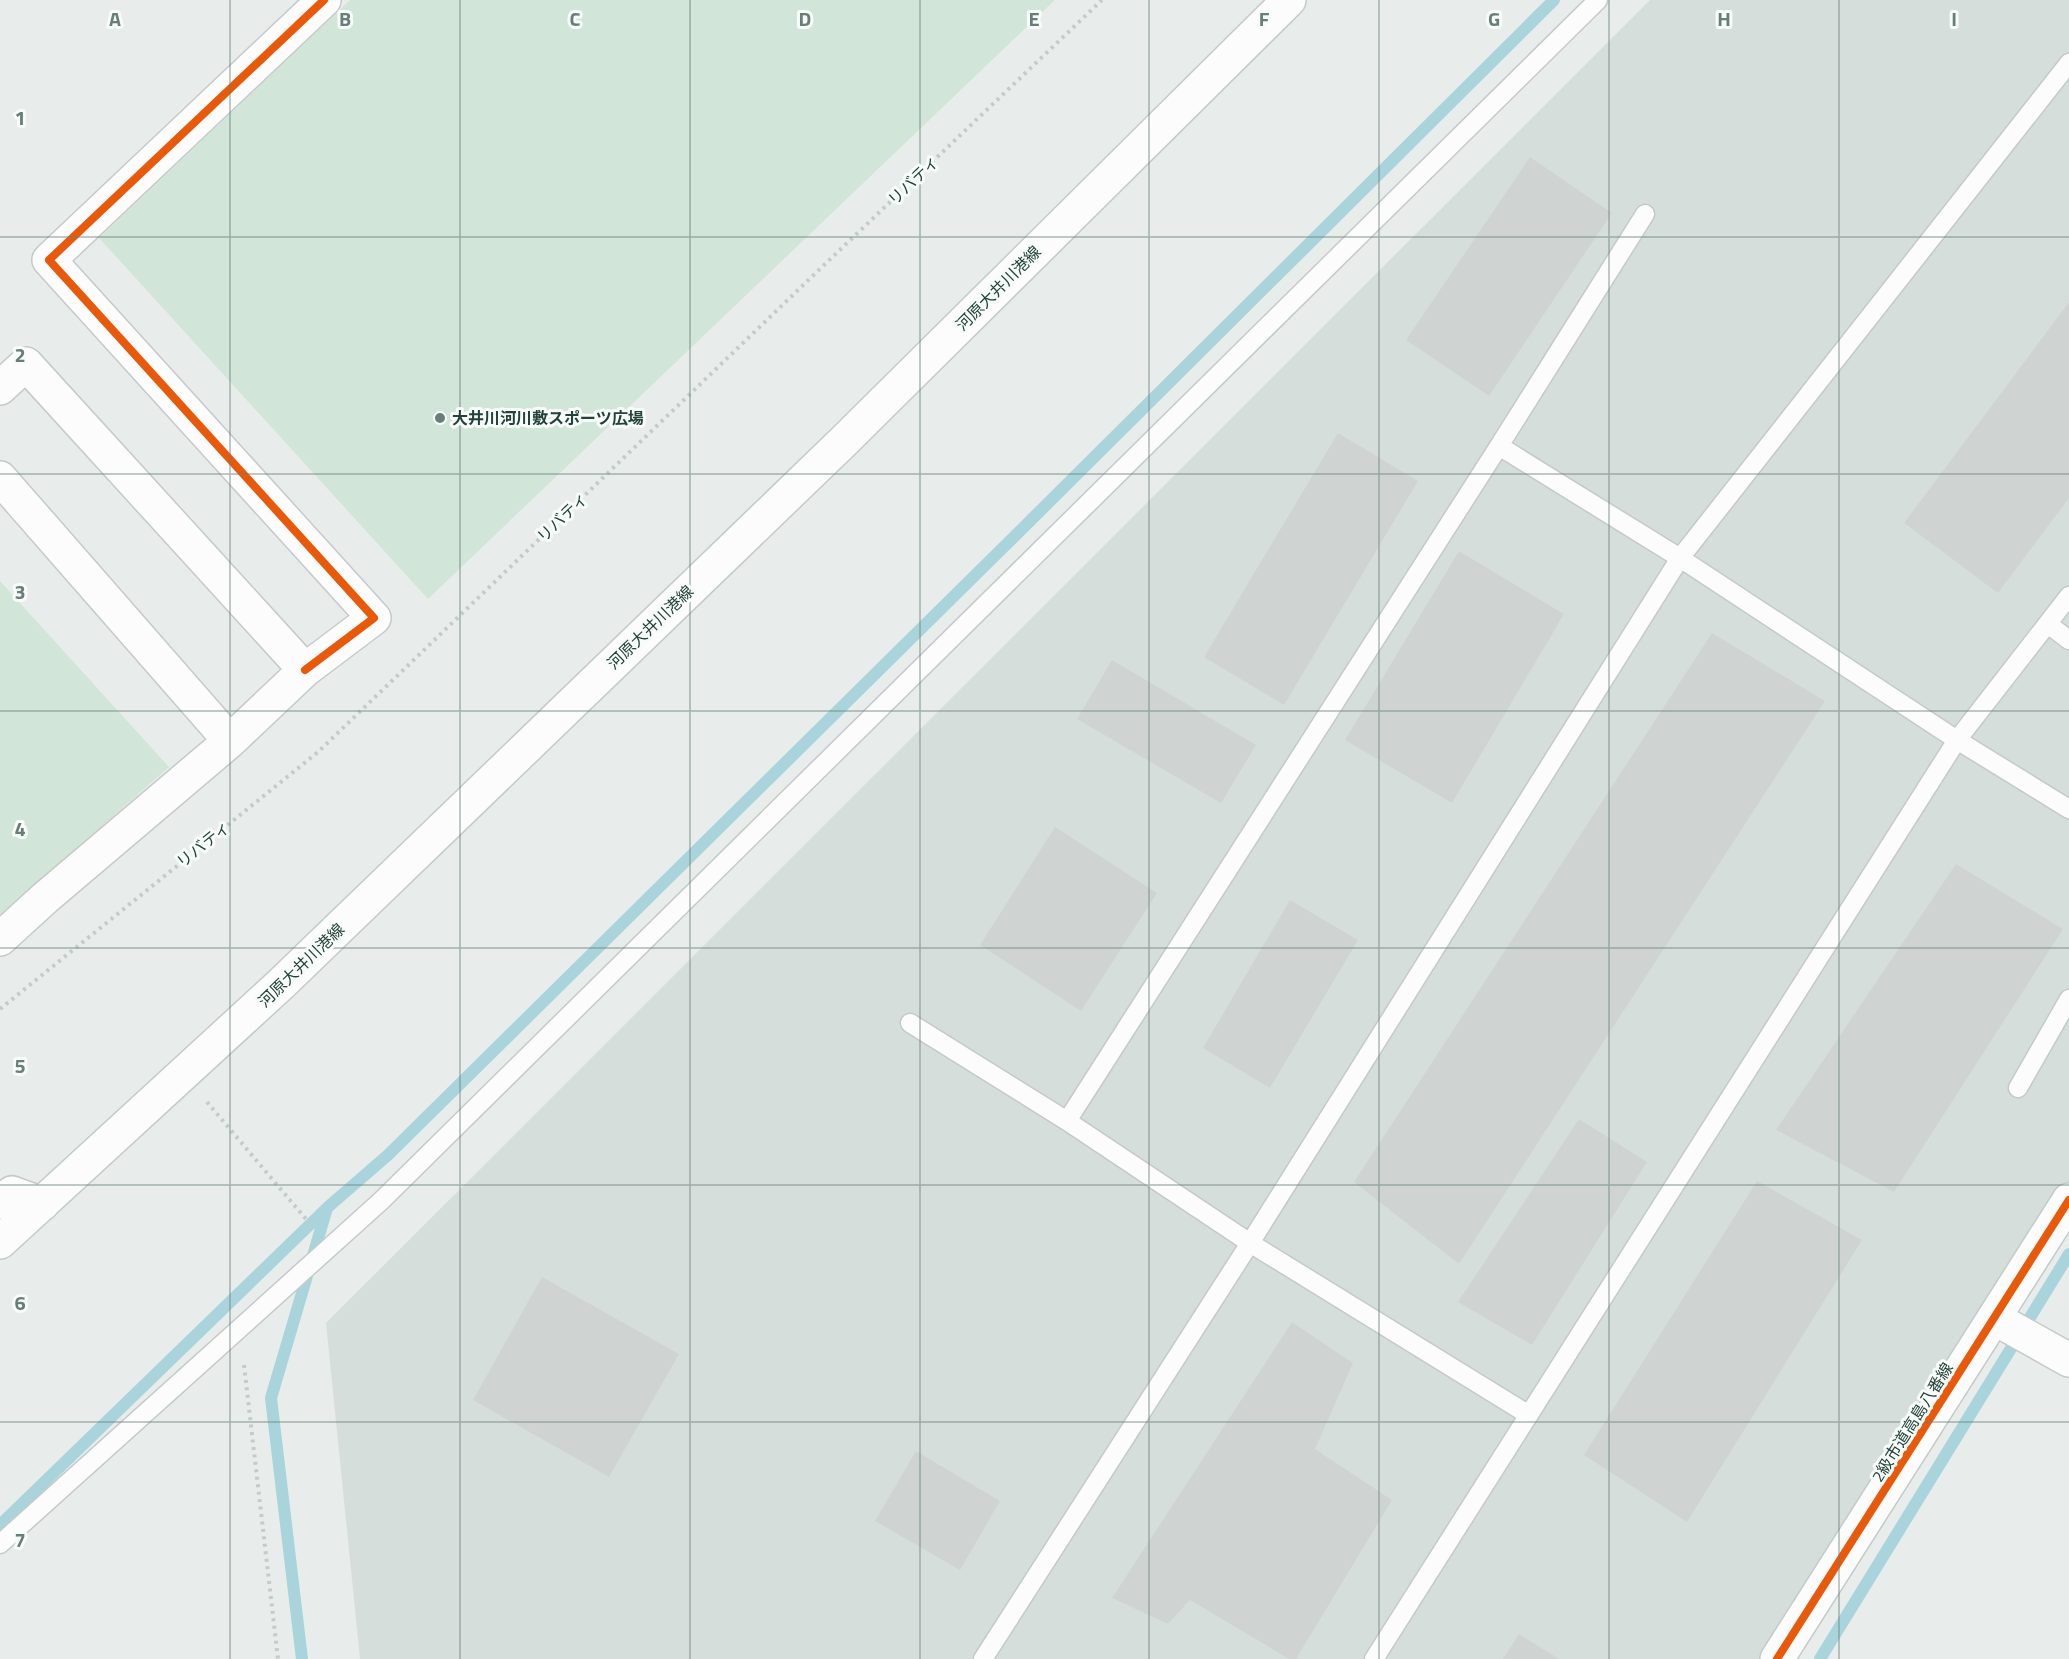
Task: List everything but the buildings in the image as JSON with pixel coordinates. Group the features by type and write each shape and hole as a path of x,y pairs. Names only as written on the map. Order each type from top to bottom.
{"street":[{"path":"0,939 230,741 305,670 374,618 49,260 324,0"},
{"name":"河原大井川港線","path":"0,1242 281,984 844,441 1288,0"},
{"path":"0,388 26,364 305,670"},
{"path":"0,478 230,741"},
{"path":"0,1202 12,1193 42,1204"},
{"name":"2級市道高島八番線","path":"1777,1659 2069,1200"},
{"path":"1994,1318 2069,1360"}],"lane":[{"path":"0,1544 398,1184 1598,0"},
{"path":"983,1659 1250,1243 1680,558 2069,63"},
{"path":"1067,1122 1646,214"},
{"path":"1500,446 1680,558 1957,740 2069,809"},
{"path":"1374,1659 1957,740 2069,596"},
{"path":"2048,624 2069,640"},
{"path":"2018,1088 2069,999"},
{"path":"910,1023 1067,1122 1250,1243 1528,1415"}],"path":[{"path":"183,1074 330,1247"},
{"path":"240,1329 278,1659"}],"shaded area":[{"path":"1650,0 2069,0 2069,1221 1776,1659 360,1659 326,1323"}],"green space":[{"name":"大井川河川敷スポーツ広場","path":"350,0 1055,0 428,599 99,238"},
{"path":"0,581 169,767 0,916"}],"waterway":[{"path":"0,1525 328,1207 388,1155 1554,0"},
{"path":"302,1659 271,1398 327,1208"},
{"path":"1820,1659 2069,1254"}],"cycle path":[{"path":"305,670 374,618 49,260 324,0"},
{"path":"1777,1659 2069,1200"}],"place":[{"name":"大井川河川敷スポーツ広場","path":"440,418"}]}
